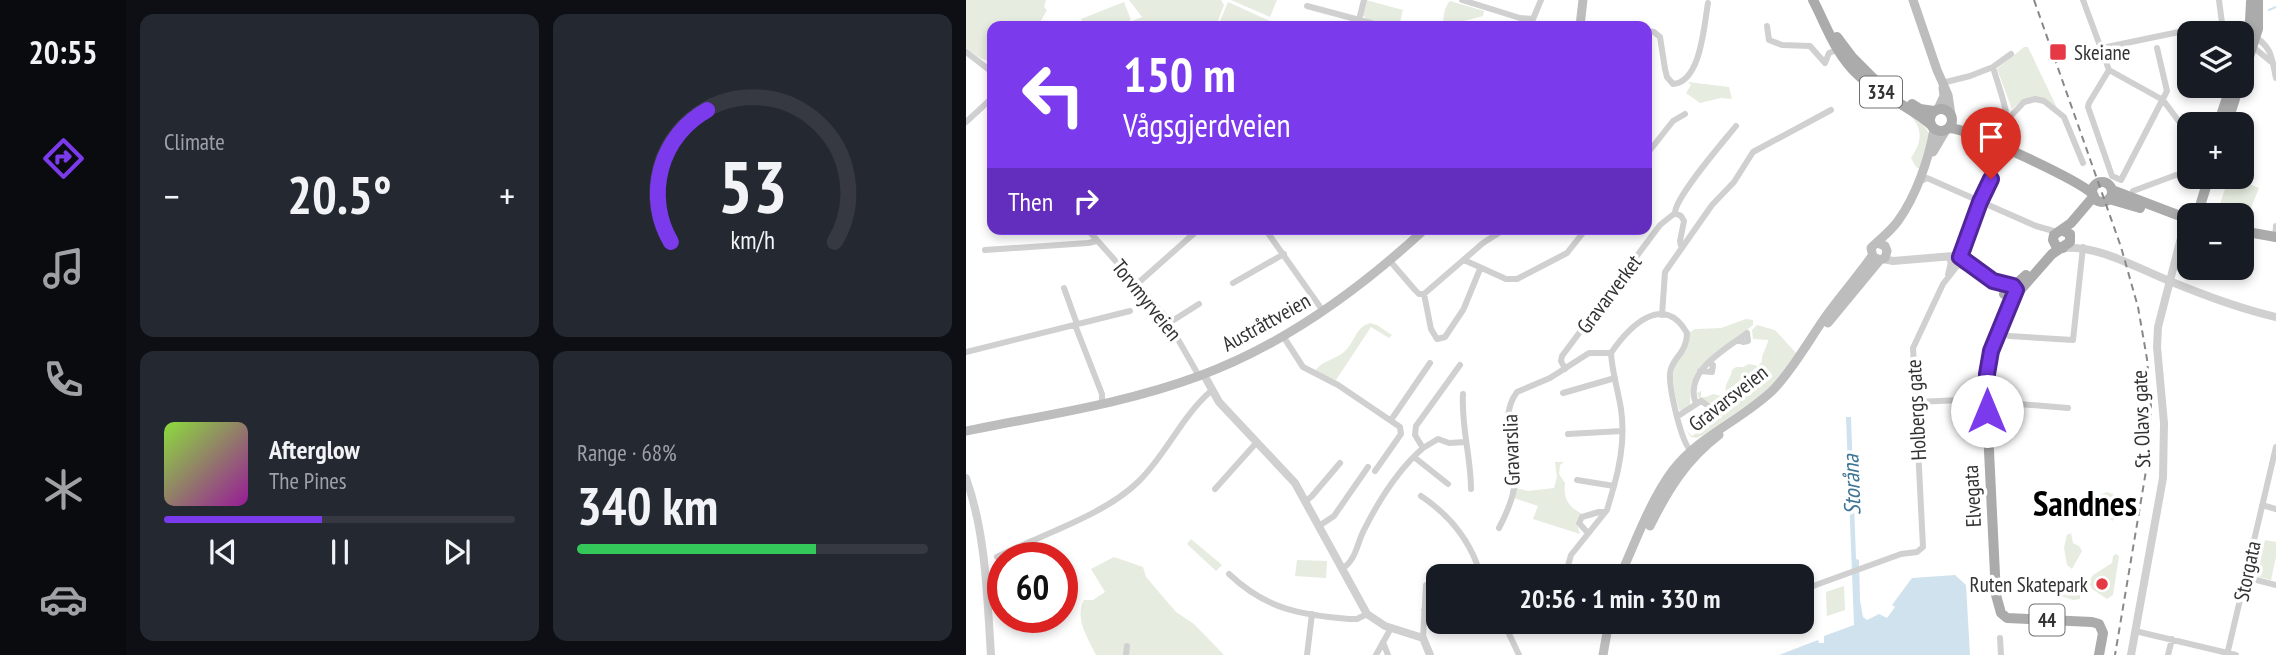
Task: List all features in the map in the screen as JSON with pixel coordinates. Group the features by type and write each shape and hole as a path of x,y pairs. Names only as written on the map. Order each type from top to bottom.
{"main road":[{"path":"1581,21 1583,0"},
{"name":"334","path":"1813,0 1840,49 1859,76 1917,113 1932,127"},
{"path":"1913,0 1948,95 1949,123 1936,146 1927,179 1904,220 1884,247 1871,248 1878,258 1886,255 1884,247 1911,197 1930,150 1932,127"},
{"path":"2250,21 2251,0"},
{"path":"2254,28 2259,22 2258,0"},
{"name":"334","path":"1840,49 1882,86 1920,109 1948,111 1949,123"},
{"path":"1936,110 1944,96 1942,83"},
{"name":"334","path":"1932,127 1929,119 1936,110"},
{"name":"334","path":"1932,127 1949,123 2102,196 2106,183 2091,184 2070,179"},
{"path":"2011,291 2061,236 2077,226 2102,196 2177,218"},
{"path":"2254,233 2276,237"},
{"name":"Austråttveien","path":"966,431 1102,404 1201,375 1243,358 1323,311 1390,261 1418,235"},
{"path":"2061,236 2056,246 2063,248"},
{"path":"2254,238 2276,237"},
{"path":"2011,291 2052,254 2063,248"},
{"name":"Gravarsveien","path":"1628,564 1667,491 1694,451 1773,390 1833,306 1878,258"},
{"name":"Elvegata","path":"2011,291 1991,351 1987,374 1996,595 2001,613 2013,619 2096,623 2101,626 2103,633 2099,655"},
{"path":"1600,655 1606,634"},
{"path":"1600,655 1601,636"}],"street":[{"path":"1359,20 1364,0"},
{"path":"1463,0 1520,18 1533,19 1541,0"},
{"path":"2220,0 2224,21"},
{"path":"2084,3 2109,70 2163,100 2177,119"},
{"path":"1652,32 1660,37 1667,77 1672,83 1680,82 1693,68 1699,54 1708,4"},
{"path":"1307,6 1363,21"},
{"path":"1767,26 1767,36 1771,41 1782,45 1810,46 1825,63 1829,53 1840,49"},
{"path":"2102,48 2177,33"},
{"path":"2254,45 2272,62 2276,78"},
{"path":"2109,70 2088,107 2112,176 2121,180 2167,91 2157,48"},
{"path":"966,52 987,66"},
{"path":"1942,83 1958,81 1993,67 2011,54"},
{"path":"1956,260 2004,151 2009,129 2009,118 1993,67"},
{"path":"2009,118 2024,102 2035,99 2044,101 2064,117 2083,163"},
{"path":"966,122 987,103"},
{"name":"Gravarverket","path":"1662,315 1665,272 1681,246 1712,205 1734,182 1753,152 1831,110"},
{"path":"1652,147 1672,121 1685,114"},
{"name":"Gravarverket","path":"1564,369 1562,356 1660,225 1675,213 1692,182 1736,126"},
{"path":"2133,191 2177,175"},
{"path":"1927,179 2083,247 2246,309 2276,317"},
{"path":"1675,213 1684,221 1681,246"},
{"path":"985,250 1095,235"},
{"name":"Torvmyrveien","path":"1095,235 1170,323 1201,375"},
{"path":"1137,284 1192,235"},
{"path":"1270,235 1323,311"},
{"path":"1390,261 1419,294 1424,294 1496,235"},
{"path":"1464,260 1506,279 1517,279 1567,253 1581,235"},
{"path":"1884,247 1905,260"},
{"path":"2063,248 2083,247"},
{"path":"2009,336 2073,340 2083,247"},
{"path":"1233,283 1284,254"},
{"path":"1878,258 1905,260 1940,255 1956,260 2011,291"},
{"name":"St. Olavs gate","path":"2131,655 2162,482 2164,423 2157,347 2158,327 2177,259"},
{"name":"Holbergs gate","path":"1814,586 1901,554 1920,550 1923,540 1913,348 1956,260"},
{"path":"1424,294 1431,329 1437,339 1445,337 1463,309 1480,269"},
{"path":"1064,288 1102,394 1102,404"},
{"path":"1170,323 1199,304"},
{"path":"966,352 1130,312"},
{"path":"1568,564 1571,555 1605,512 1620,462 1622,412 1611,354 1635,324 1648,317 1662,315 1676,319 1688,333 1684,351 1673,364 1670,375 1680,433 1694,451"},
{"path":"1696,404 1692,388 1700,371 1747,333"},
{"path":"1283,336 1303,367 1338,384 1400,427 1401,434 1334,516 1319,526"},
{"name":"Gravarslia","path":"1499,528 1511,502 1515,478 1507,419 1509,405 1517,392 1539,383 1588,353 1611,354"},
{"path":"1391,420 1430,363"},
{"path":"1423,448 1415,435 1416,426 1460,365"},
{"path":"1201,375 1219,402 1287,473 1306,501 1367,614 1391,628 1423,638"},
{"path":"1563,393 1615,379"},
{"path":"1029,542 1094,512 1125,494 1161,457 1192,410 1211,391"},
{"path":"1463,394 1462,413 1471,489"},
{"path":"1915,402 1962,400"},
{"path":"1970,400 2068,408"},
{"path":"1678,416 1701,401 1715,410"},
{"path":"1568,434 1622,431"},
{"path":"1343,568 1352,560 1371,518 1414,457 1438,439 1449,443 1465,442"},
{"path":"1215,489 1257,442"},
{"name":"Storgata","path":"2228,654 2276,446"},
{"path":"1414,457 1448,484"},
{"path":"1306,501 1340,463"},
{"path":"966,478 981,539 991,655"},
{"path":"1577,480 1614,486"},
{"path":"1421,496 1454,523 1473,552 1477,564"},
{"path":"2262,505 2276,509"},
{"path":"1587,533 1580,525 1580,519 1587,514 1605,512"},
{"path":"1229,574 1245,589 1266,602 1312,614 1357,619 1367,614"},
{"path":"2245,577 2276,585"},
{"path":"1426,586 1423,638 1430,655"},
{"path":"1307,655 1312,614"},
{"path":"1376,655 1391,628"},
{"path":"2135,631 2236,655"},
{"path":"1509,634 1519,655"},
{"path":"2000,638 2001,655"},
{"path":"2168,655 2172,639"},
{"path":"1383,642 1388,655"},
{"path":"1126,655 1127,646"}],"shaded area":[{"path":"966,0 1046,0 1044,7 1047,10 1041,21 987,21 987,61 966,48"},
{"path":"1129,0 1221,0 1224,5 1218,21 1132,21 1142,17"},
{"path":"1231,0 1277,0 1270,17"},
{"path":"1366,0 1403,10 1400,21 1371,21 1362,14"},
{"path":"1450,1 1484,11 1483,16 1464,21 1443,21"},
{"path":"1124,2 1131,20 1082,21 1081,19"},
{"path":"1228,2 1270,21 1220,21"},
{"path":"2024,47 2028,47 2058,110 2047,101 2019,103 2012,109 1997,69"},
{"path":"1688,82 1729,87 1732,99 1721,98 1700,103 1686,93 1691,85"},
{"path":"1908,114 1924,126 1930,137 1920,169 1911,158 1919,140 1919,129"},
{"path":"2259,188 2253,203 2220,203 2225,189"},
{"path":"1746,319 1753,320 1753,325 1699,369 1691,385 1690,405 1683,411 1679,410 1673,373 1688,345 1689,333 1695,329 1721,328"},
{"path":"1370,323 1392,335 1389,338 1371,327 1336,380 1315,371 1344,352 1361,328"},
{"path":"1757,325 1775,330 1796,353 1774,383 1759,397 1703,435 1691,437 1685,429 1692,436 1737,405 1728,392 1712,403 1699,399 1697,393 1701,391 1701,397 1713,394 1721,396 1726,392 1732,370 1749,364 1758,366 1762,362 1768,340 1753,339 1752,330"},
{"path":"1555,462 1564,462 1560,465 1559,474 1565,483 1568,502 1582,514 1576,521 1580,534 1533,519 1538,506 1514,498 1516,488 1528,491 1554,488 1557,477"},
{"path":"2107,492 2113,494 2119,505 2118,515 2112,521 2099,508 2098,496"},
{"path":"2071,533 2073,543 2082,551 2072,569 2067,565 2064,548 2067,535"},
{"path":"1191,539 1222,565 1216,571 1187,544"},
{"path":"2265,540 2276,542 2271,580 2256,576"},
{"name":"Ruten Skatepark","path":"2116,554 2119,556 2113,595 2107,599 2092,589 2089,582 2093,575 2112,563"},
{"path":"1114,557 1143,567 1146,577 1176,612 1194,624 1224,655 1096,655 1083,628 1081,607 1084,600 1093,600 1105,592 1091,569"},
{"path":"1297,560 1327,561 1326,578 1295,576"},
{"path":"2065,583 2080,593 2080,599 2073,600 2055,594 2055,587"},
{"path":"1844,586 1845,610 1827,616 1826,592"}],"water":[{"name":"Storåna","path":"1846,417 1851,417 1856,559 1859,560 1863,617 1867,620 1879,614 1887,618 1895,607 1892,605 1912,578 1955,575 1966,585 1970,655 1779,655 1818,640 1819,643 1824,643 1824,636 1854,625"}],"waterway":[{"path":"2269,10 2276,7"}],"railway":[{"path":"2034,0 2121,247 2138,307 2147,359 2151,406 2148,459 2115,655"}],"place":[{"name":"Skeiane","path":"2058,52"},
{"name":"Ruten Skatepark","path":"2102,584"}],"district":[{"name":"Sandnes","path":"2085,503"}],"route":[{"path":"1987,411 1986,389 1991,351 2016,290 2013,286 1993,281 1960,257 1991,179"}]}
